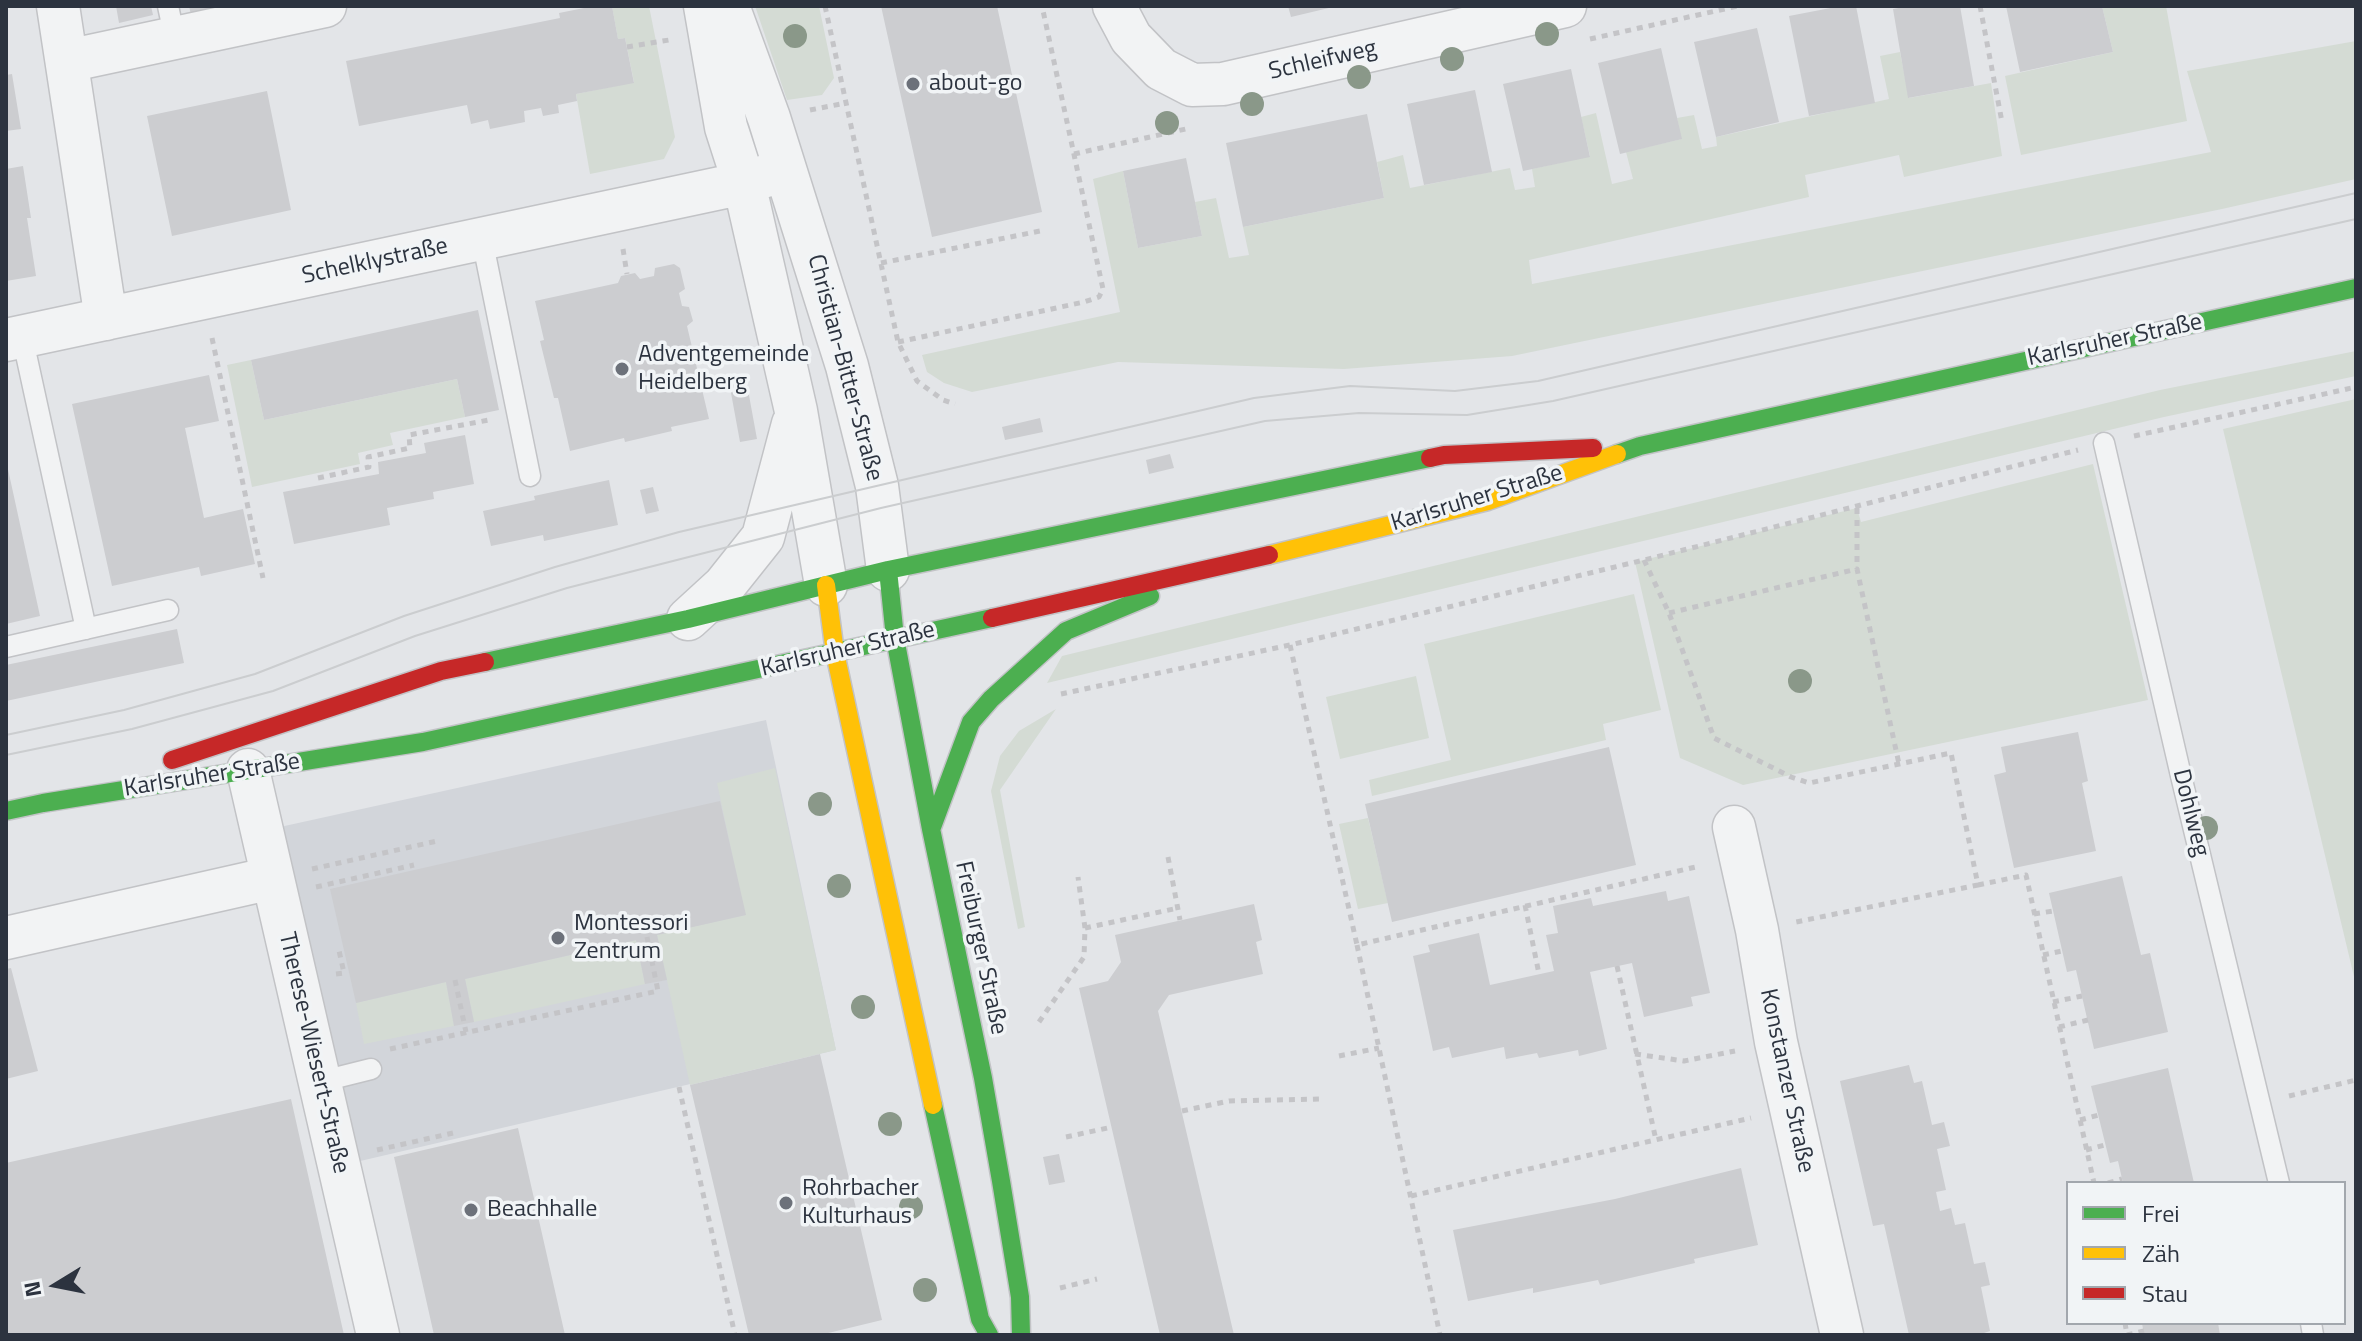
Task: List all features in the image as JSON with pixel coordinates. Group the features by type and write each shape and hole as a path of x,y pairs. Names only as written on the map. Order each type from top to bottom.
{"main road":[{"name":"Karlsruher Straße","path":"6,811 423,742 1062,604 1488,501 1640,446 2356,288"},
{"name":"Karlsruher Straße","path":"43,803 441,671 688,619 888,570 1444,455 1640,446"},
{"path":"931,829 971,722 991,699 1066,631 1225,566"},
{"name":"Freiburger Straße","path":"888,570 895,638 985,1091 1020,1297 1021,1335"},
{"path":"826,585 835,653 980,1319 989,1335"}],"street":[{"path":"58,6 106,319"},
{"path":"67,61 172,22 325,6"},
{"path":"705,6 726,127 744,183 796,411 826,585"},
{"name":"Christian-Bitter-Straße","path":"728,6 769,118 847,366 877,486 888,570"},
{"name":"Schleifweg","path":"1114,6 1131,38 1161,69 1192,85 1223,84 1565,6"},
{"path":"744,183 784,170"},
{"name":"Schelklystraße","path":"14,338 744,183"},
{"path":"688,619 724,586 763,537 796,411"},
{"name":"Therese-Wiesert-Straße","path":"248,770 378,1335"},
{"name":"Konstanzer Straße","path":"1738,842 1836,1334"},
{"path":"6,938 274,887"}],"lane":[{"path":"482,239 530,476"},
{"path":"14,338 86,629"},
{"name":"Dohlweg","path":"2104,443 2279,1181"},
{"path":"6,647 168,610"},
{"path":"317,1074 371,1069"}],"path":[{"path":"825,6 898,342 917,381 943,400 955,404"},
{"path":"898,342 1084,302 1099,297 1103,289 1042,6"},
{"path":"1980,6 2002,122"},
{"path":"627,47 669,40"},
{"path":"881,263 1040,231"},
{"path":"623,248 627,274"},
{"path":"203,298 263,578"},
{"path":"1054,695 1290,645 1857,508 2104,443 2356,387"},
{"path":"318,478 369,467 368,457 410,448 409,435 469,423"},
{"path":"1857,508 1857,569 1899,764"},
{"path":"1644,560 1669,613 1714,738 1809,783 1951,753 1978,885"},
{"path":"1669,613 1857,569"},
{"path":"1290,645 1440,1335"},
{"path":"274,887 437,841"},
{"path":"1357,945 1525,905 1738,842"},
{"path":"1168,857 1180,920"},
{"path":"274,887 414,865"},
{"path":"1757,930 2026,875 2094,1181"},
{"path":"1039,1022 1084,957 1085,928 1078,877"},
{"path":"1525,905 1539,974"},
{"path":"1085,928 1178,908"},
{"path":"2034,914 2053,911"},
{"path":"381,1051 658,991 647,937"},
{"path":"2043,955 2062,951"},
{"path":"1617,966 1656,1140"},
{"path":"455,980 466,1032"},
{"path":"2053,1002 2082,996"},
{"path":"2059,1027 2088,1020"},
{"path":"1635,1054 1684,1061 1776,1042"},
{"path":"1339,1056 1379,1048"},
{"path":"2260,1103 2356,1080"},
{"path":"679,1087 735,1335"},
{"path":"1182,1111 1229,1101 1322,1099"},
{"path":"1411,1196 1791,1109"},
{"path":"2080,1120 2099,1115"},
{"path":"1066,1137 1112,1127"},
{"path":"337,1158 453,1133"},
{"path":"2086,1150 2105,1145"},
{"path":"2115,1181 2122,1179"},
{"path":"2125,1325 2127,1335 2144,1331"}],"shaded area":[{"path":"612,6 649,6 675,137 664,159 590,174 576,94 634,82 625,38 618,39"},
{"path":"755,6 819,6 834,78 822,95 787,100"},
{"path":"2102,6 2166,6 2187,121 2021,155 2005,76 2113,52"},
{"path":"2356,41 2356,179 2222,209 1512,356 1344,369 1118,362 972,392 944,383 927,372 922,355 1120,312 1093,179 1123,171 1138,248 1202,236 1195,202 1216,198 1229,258 1249,255 1243,227 1384,198 1377,162 1403,155 1410,188 1510,168 1515,190 1535,187 1532,169 1590,156 1581,117 1596,113 1612,184 1633,179 1626,152 1681,139 1677,118 1694,115 1702,149 1717,146 1716,137 1889,99 1880,56 1900,52 1909,98 1991,83 2002,156 1904,177 1899,155 1805,175 1809,197 1529,260 1532,284 2211,152 2187,71"},
{"path":"2356,351 2356,376 2164,417 1047,683 1062,656 2160,390"},
{"path":"251,360 264,420 457,379 465,417 390,433 393,445 358,453 360,464 252,487 227,365"},
{"path":"2356,399 2356,985 2223,429"},
{"path":"2093,464 2148,700 1743,785 1680,758 1635,562 1857,508 1861,522"},
{"path":"1634,594 1661,710 1603,724 1606,740 1372,796 1369,780 1451,760 1424,644"},
{"path":"1416,676 1429,738 1340,759 1326,697"},
{"path":"1056,709 1000,790 1025,927 1018,929 991,791 1000,756 1019,731"},
{"name":"Montessori Zentrum","path":"766,720 836,1050 356,1162 280,827"},
{"path":"775,768 836,1050 690,1085 657,935 745,915 717,783"},
{"path":"1368,818 1388,903 1358,909 1339,824"},
{"path":"636,940 645,984 474,1022 465,979"},
{"path":"446,982 454,1026 364,1044 356,1003"}],"building":[{"path":"116,6 151,6 153,15 119,23"},
{"path":"189,6 223,6 224,12 192,19"},
{"path":"612,6 618,39 625,38 634,83 576,94 577,101 558,105 559,113 543,116 541,108 524,111 525,122 490,129 488,120 471,124 467,105 359,126 346,61 560,18 559,13"},
{"path":"881,6 997,6 1042,212 932,237"},
{"path":"1288,6 1333,6 1333,7 1291,17"},
{"path":"1856,6 1875,103 1809,116 1789,16"},
{"path":"1960,6 1974,86 1908,98 1893,9"},
{"path":"2006,6 2102,6 2113,52 2020,72"},
{"path":"1757,28 1779,122 1716,137 1694,42"},
{"path":"1661,48 1682,139 1620,154 1598,63"},
{"path":"1571,69 1590,157 1523,171 1503,84"},
{"path":"12,74 21,129 6,131 6,75"},
{"path":"1475,90 1492,172 1424,185 1407,104"},
{"path":"267,91 291,210 172,236 147,116"},
{"path":"1367,114 1384,198 1243,227 1226,143"},
{"path":"1186,158 1202,236 1138,248 1123,171"},
{"path":"23,166 36,276 6,281 6,169"},
{"name":"Adventgemeinde Heidelberg","path":"674,264 680,268 685,289 679,293 682,306 689,307 693,321 687,326 709,419 625,442 624,438 570,451 540,341 544,340 535,301 618,283 621,276 635,273 640,279 654,276 655,268"},
{"path":"478,310 499,410 465,417 457,379 264,420 251,360"},
{"path":"209,375 219,421 185,428 204,518 243,509 255,564 201,576 199,567 112,586 72,404"},
{"path":"746,379 757,439 740,442 729,382"},
{"path":"1040,418 1043,432 1005,440 1002,427"},
{"path":"465,435 474,484 433,492 434,499 387,508 390,525 294,544 283,492 379,474 378,462 426,453 424,443"},
{"path":"1170,454 1174,468 1149,474 1146,460"},
{"path":"6,460 40,616 6,624"},
{"path":"609,480 618,525 544,541 543,535 491,546 483,511"},
{"path":"653,487 659,511 646,514 640,490"},
{"path":"177,629 184,663 6,701 6,665"},
{"path":"2078,732 2088,781 2082,783 2096,851 2014,868 1994,775 2006,772 2001,747"},
{"path":"1609,747 1636,865 1392,922 1365,804"},
{"path":"720,801 746,915 657,935 667,980 645,984 636,940 465,979 474,1022 454,1026 446,982 356,1003 330,889"},
{"path":"2122,876 2141,955 2150,953 2168,1032 2094,1049 2076,970 2067,972 2049,893"},
{"path":"1666,891 1668,901 1689,896 1710,993 1691,997 1693,1006 1644,1017 1632,963 1590,972 1607,1049 1579,1056 1578,1050 1539,1058 1537,1053 1506,1059 1504,1047 1452,1058 1449,1047 1433,1051 1413,956 1430,952 1428,945 1479,933 1490,985 1554,971 1546,935 1558,933 1553,906 1591,898 1593,906"},
{"path":"1254,904 1262,940 1256,942 1263,974 1169,995 1158,1011 1234,1335 1160,1335 1079,988 1108,981 1121,962 1115,935"},
{"path":"11,968 38,1071 6,1079 6,969"},
{"name":"Rohrbacher Kulturhaus","path":"820,1054 882,1320 820,1335 749,1335 690,1085"},
{"path":"1909,1065 1914,1083 1922,1081 1932,1125 1944,1122 1950,1146 1937,1149 1946,1190 1936,1192 1940,1211 1951,1208 1955,1225 1965,1223 1974,1264 1985,1262 1990,1285 1981,1287 1990,1331 1978,1335 1909,1335 1884,1224 1873,1226 1840,1081"},
{"path":"2168,1068 2194,1181 2123,1181 2118,1161 2110,1163 2091,1086"},
{"path":"291,1099 344,1335 6,1335 6,1163"},
{"name":"Beachhalle","path":"518,1128 565,1335 434,1335 394,1157"},
{"path":"1059,1154 1065,1182 1049,1185 1043,1157"},
{"path":"1741,1168 1758,1245 1600,1285 1598,1280 1533,1293 1533,1288 1468,1301 1453,1230 1615,1199"},
{"path":"2142,1325 2218,1325 2220,1335 2144,1335"}],"tram line":[{"path":"6,735 124,710 255,674 404,616 555,567 679,532 1254,398 1350,386 1455,391 1538,381 2356,193"},
{"path":"6,755 132,729 273,691 415,636 567,588 881,508 1265,421 1359,413 1467,415 1553,401 2356,219"}],"traffic: fast":[{"path":"1617,454 1640,446 2356,288"},
{"path":"485,662 688,619 888,570 1430,458"},
{"path":"888,570 895,638 1001,1181 1020,1297 1021,1335"},
{"path":"932,827 971,722 991,699 1066,631 1150,596"},
{"path":"6,811 423,742 992,618"},
{"path":"933,1105 980,1319 989,1335"}],"traffic: slow":[{"path":"1269,555 1488,501 1617,454"},
{"path":"826,585 835,653 933,1105"}],"traffic: jam":[{"path":"1430,458 1593,448"},
{"path":"992,618 1269,555"},
{"path":"172,760 441,671 485,662"}],"place":[{"name":"about-go","path":"913,84"},
{"name":"Adventgemeinde Heidelberg","path":"622,369"},
{"name":"Montessori Zentrum","path":"558,938"},
{"name":"Rohrbacher Kulturhaus","path":"786,1203"},
{"name":"Beachhalle","path":"471,1210"}]}
